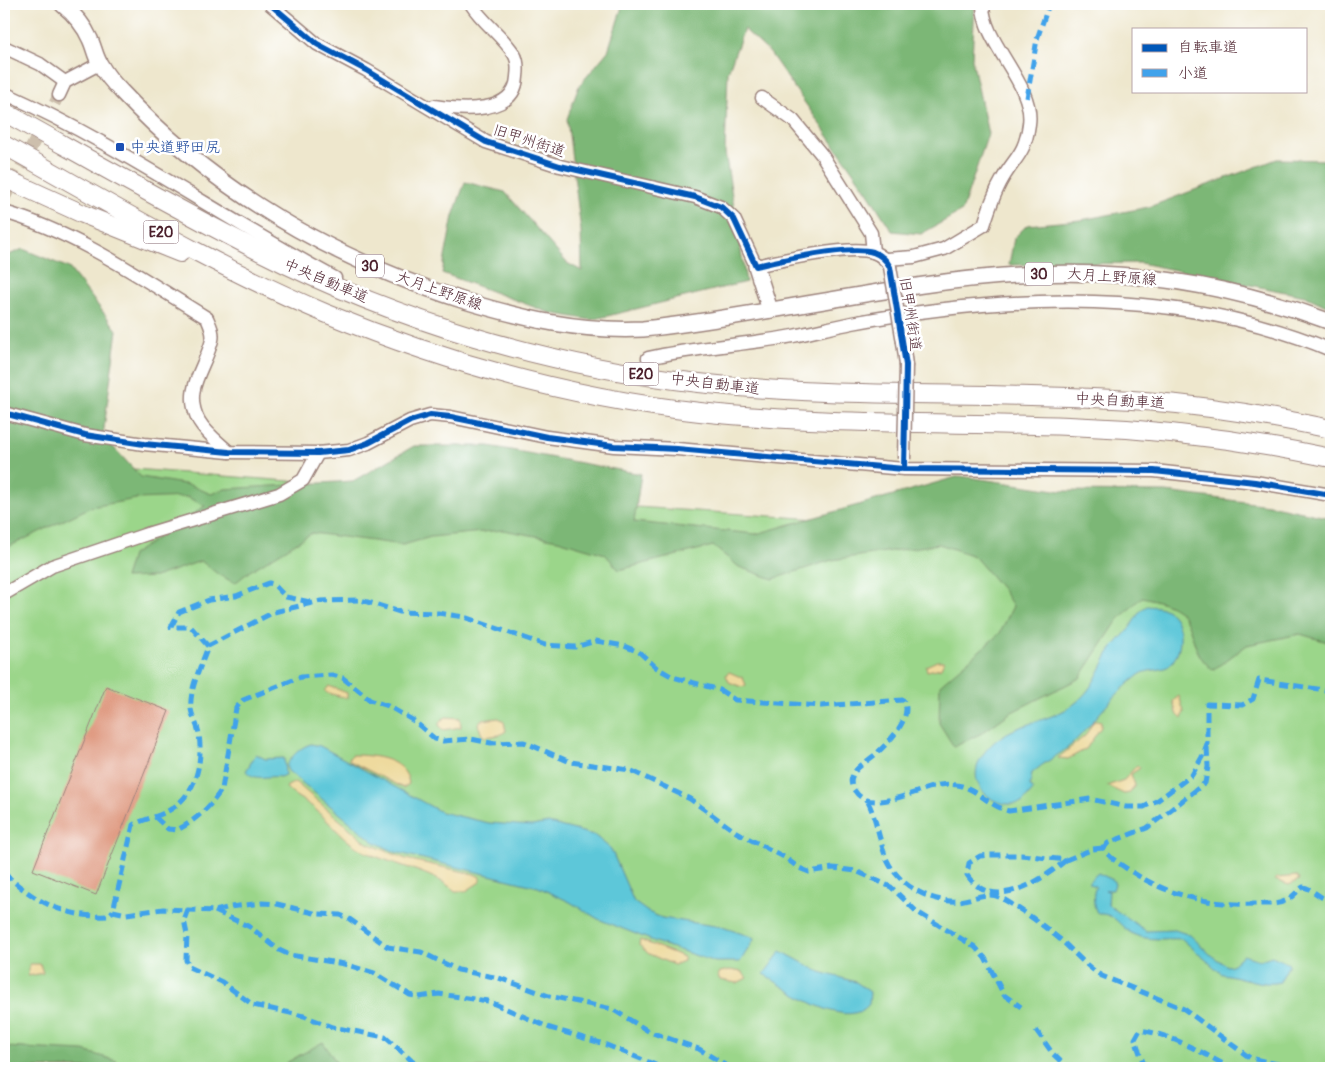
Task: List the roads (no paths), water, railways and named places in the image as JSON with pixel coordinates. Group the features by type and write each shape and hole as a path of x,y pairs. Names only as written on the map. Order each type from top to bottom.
{"highway":[{"name":"中央自動車道","path":"4,112 262,253 390,308 475,338 545,356 615,371 697,383 777,391 1143,401 1221,409 1331,429"},
{"name":"中央自動車道","path":"4,145 178,241 322,311 460,362 534,383 696,411 780,419 1071,426 1145,431 1212,437 1331,458"},
{"path":"4,178 83,214 322,311"}],"main road":[{"name":"大月上野原線","path":"62,4 82,24 100,64 120,90 166,135 252,204 301,232 400,279 514,316 543,323 586,329 643,329 972,279 1036,274 1086,274 1147,278 1223,290 1270,301 1331,322"},
{"path":"756,266 770,310"}],"street":[{"name":"旧甲州街道","path":"270,4 317,44 426,105 486,142 560,166 694,197 721,206 734,219 756,266 855,250 873,252 888,263 903,342 906,365 904,464"},
{"path":"426,105 452,109 474,109 504,101 514,91 517,74 514,55 480,18 471,4"},
{"path":"888,263 944,250 984,225 992,200 1003,177 1023,152 1030,122 1027,98 994,41 983,4"},
{"path":"4,47 40,64 65,82"},
{"path":"59,95 65,82 83,70 100,64"},
{"path":"4,92 131,160 276,247 390,308"},
{"path":"762,98 793,120 822,155 872,233 873,252"},
{"path":"4,212 25,218 113,260 207,318 212,329 213,339 196,375 192,391 193,406 199,421 229,452"},
{"path":"648,358 752,343 891,317 992,305 1052,301 1157,306 1207,314 1242,321 1331,350"},
{"path":"4,413 85,435 144,444 229,452 318,453 349,450 368,443 410,421 430,416 451,417 547,437 614,446 904,464 1154,471 1255,482 1331,495"},
{"path":"4,594 52,566 147,534 279,494 303,480 318,453"}],"water":[{"path":"1147,606 1160,607 1170,612 1178,625 1180,642 1171,664 1164,668 1147,671 1130,682 1112,699 1072,744 1032,773 1030,785 1033,790 1022,803 1005,804 989,797 981,789 977,780 976,771 984,753 991,745 1009,732 1065,710 1081,698 1093,682 1111,649 1129,629 1140,612"},
{"path":"311,744 320,746 441,812 489,823 532,826 548,823 594,835 611,849 634,902 648,912 662,918 722,927 755,938 740,962 715,962 661,944 598,919 570,902 538,887 395,852 373,841 288,771 286,766 294,755 303,747"},
{"path":"256,754 265,759 284,758 285,775 280,777 258,777 250,774 246,771"},
{"path":"1098,873 1113,880 1115,884 1113,890 1105,890 1109,891 1108,905 1146,931 1175,930 1190,935 1212,956 1227,966 1232,965 1243,955 1260,960 1272,956 1289,964 1280,982 1266,983 1222,974 1182,939 1140,937 1130,932 1114,918 1098,914 1094,900 1096,887 1089,883 1089,881"},
{"path":"781,951 820,972 856,982 870,992 869,1004 859,1012 847,1014 817,1006 787,989 764,974"}],"tunnel":[{"path":"4,199 59,95"}],"place":[{"name":"中央道野田尻","path":"120,147"}]}
